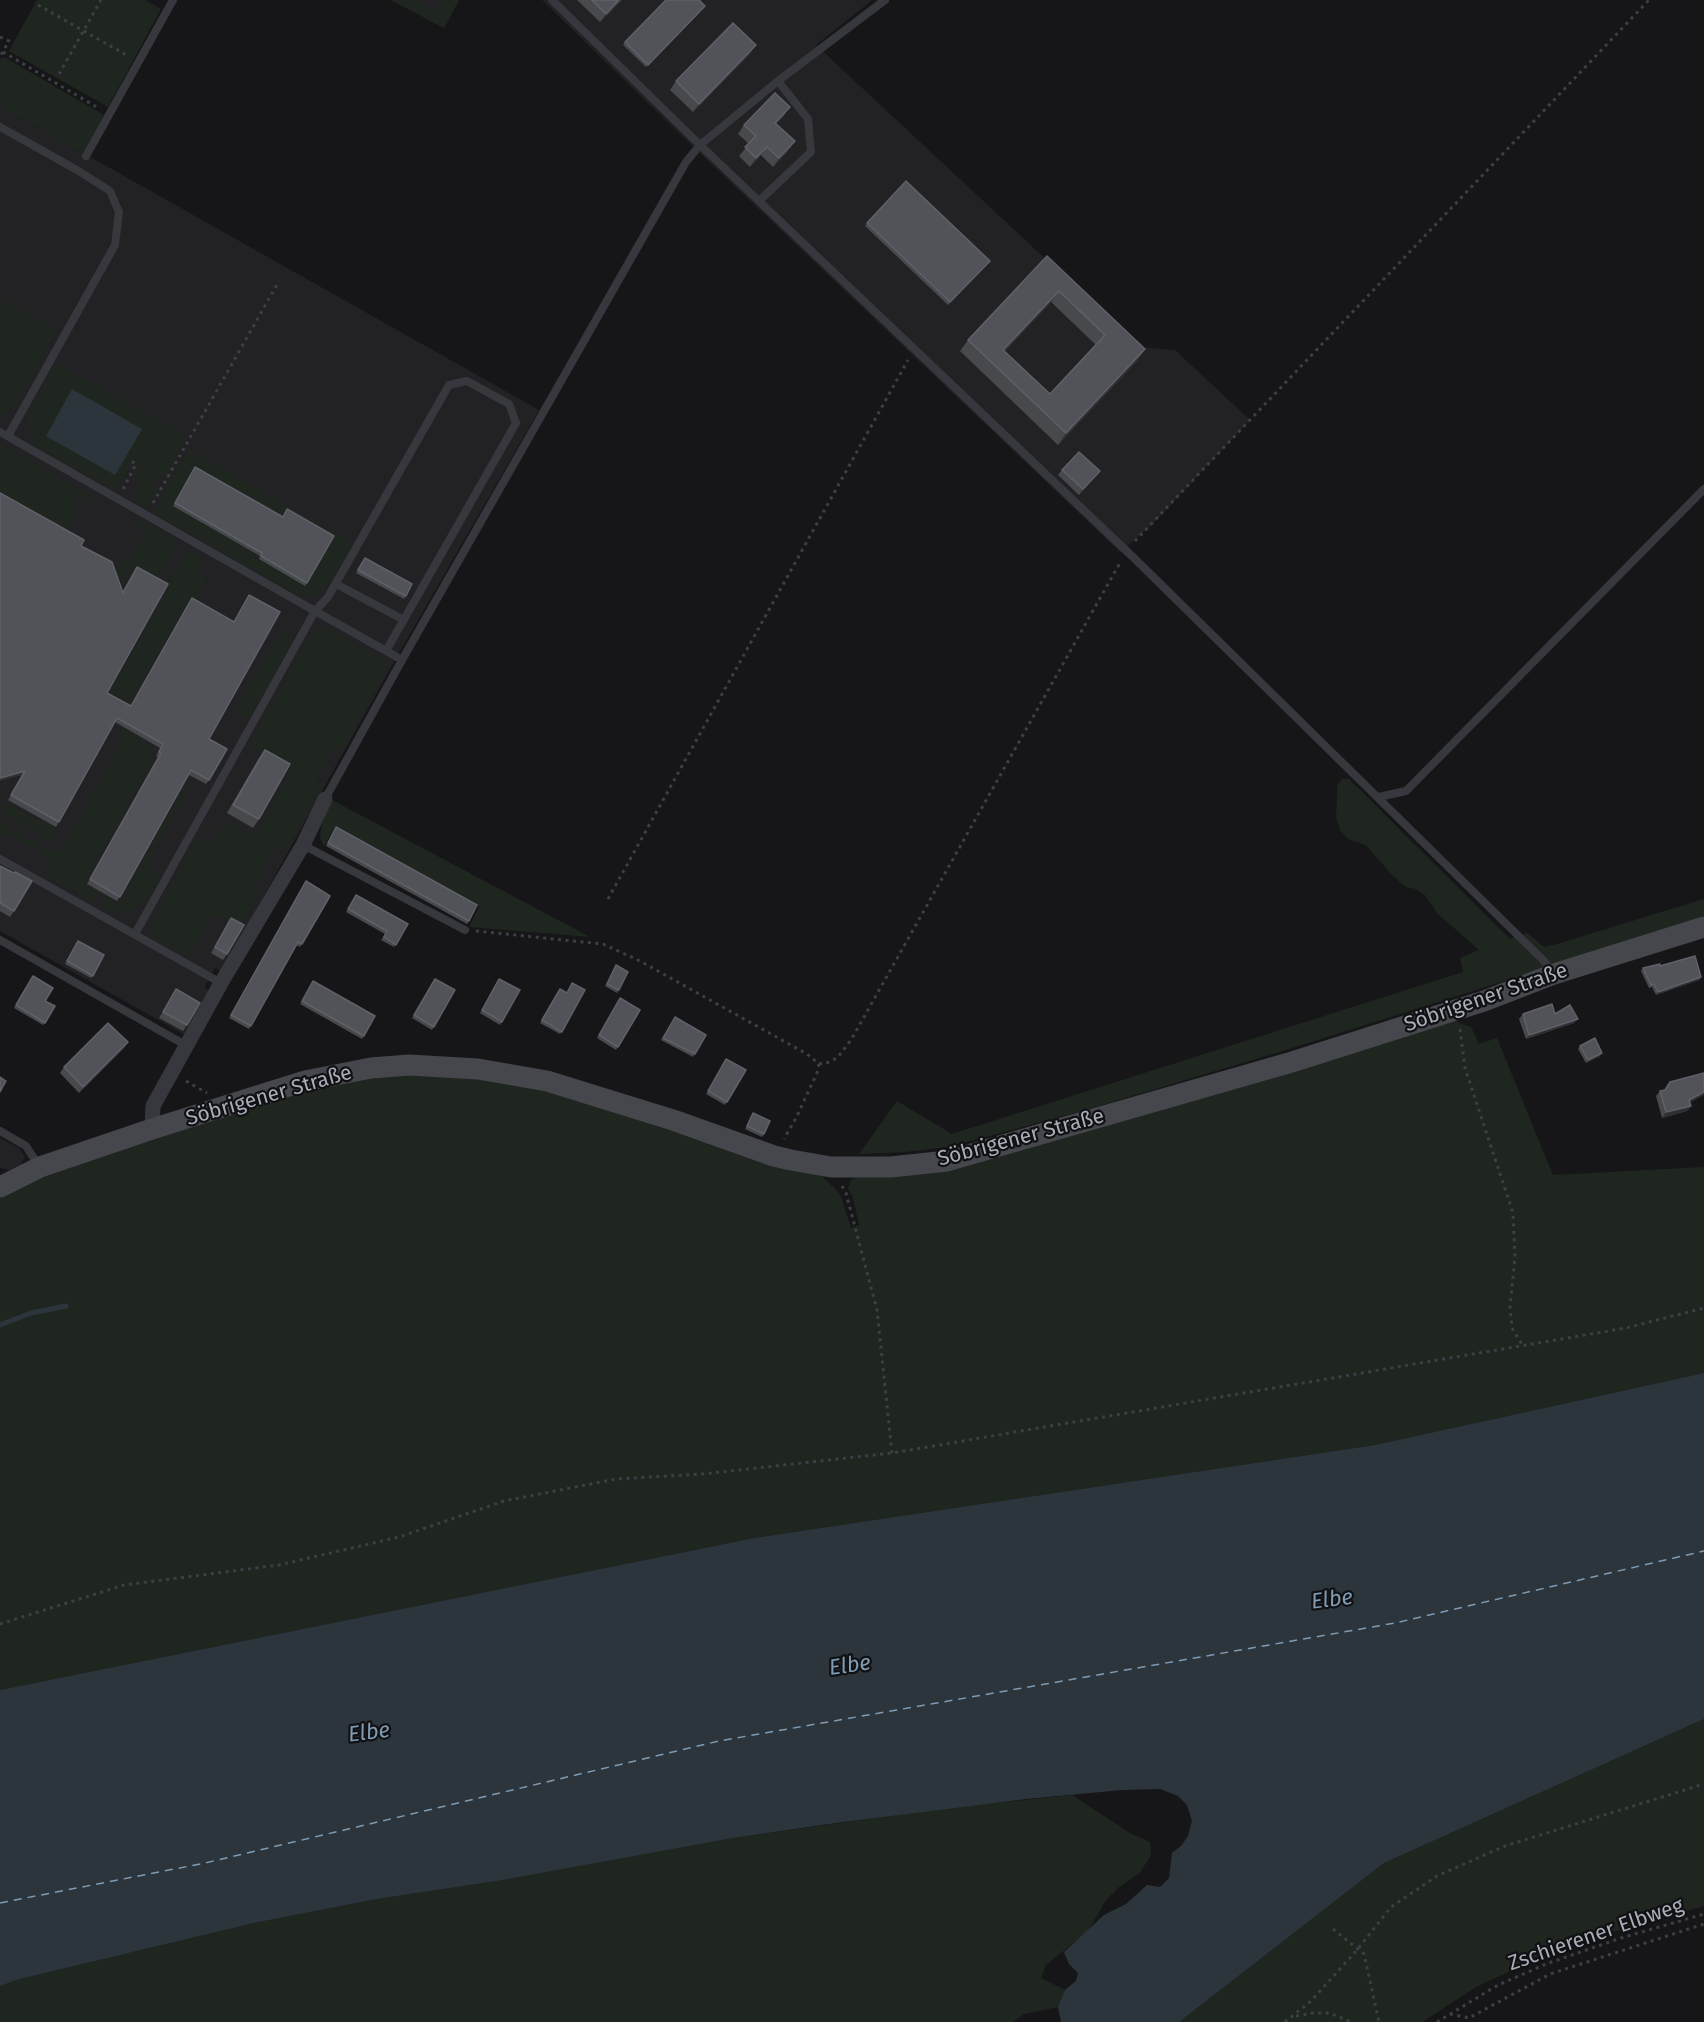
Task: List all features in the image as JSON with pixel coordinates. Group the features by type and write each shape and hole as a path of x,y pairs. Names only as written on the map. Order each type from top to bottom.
{"street":[{"name":"Söbrigener Straße","path":"152,1129 153,1106 221,983 303,845 325,799"},
{"name":"Söbrigener Straße","path":"0,1187 40,1167 305,1081 371,1068 409,1065 446,1066 512,1073 547,1081 673,1120 774,1156 831,1167 891,1167 947,1161 1292,1062 1458,1009 1554,974 1704,927"}],"lane":[{"path":"86,156 173,0"},
{"path":"552,0 699,145 1126,550 1379,797 1544,961 1554,974"},
{"path":"325,799 686,162 699,145 778,81 885,0"},
{"path":"759,201 811,152 808,119 778,81"},
{"path":"0,127 110,191 119,212 115,245 4,434 402,660"},
{"path":"135,934 315,611 336,584 449,386 467,381 509,404 516,423 386,651"},
{"path":"1379,797 1406,790 1704,489"},
{"path":"336,584 404,620"},
{"path":"303,845 465,930"},
{"path":"0,859 221,983"},
{"path":"0,940 187,1046"},
{"path":"0,1131 27,1146 40,1167"}],"path":[{"path":"59,74 101,0"},
{"path":"819,1064 830,1062 838,1057 852,1040 1126,550 1649,0"},
{"path":"38,5 138,62"},
{"path":"0,37 9,41 1,53 110,114"},
{"path":"146,515 279,280"},
{"path":"608,899 914,349"},
{"path":"128,459 136,464 131,475"},
{"path":"465,930 603,944 651,967 807,1054 819,1064"},
{"path":"1458,1009 1465,1068 1513,1213 1515,1257 1510,1306 1512,1328 1523,1346"},
{"path":"774,1156 796,1118 819,1064"},
{"path":"172,1072 208,1094"},
{"path":"831,1167 846,1193 877,1310 892,1453"},
{"path":"0,1624 124,1585 279,1565 399,1537 504,1501 616,1479 703,1474 892,1453 1626,1328 1704,1308"},
{"path":"1286,2022 1357,1950 1391,1907 1437,1876 1505,1846 1704,1784"},
{"name":"Zschierener Elbweg","path":"1437,2022 1498,1985 1546,1964 1621,1938 1704,1914"},
{"path":"1449,2014 1469,2019 1550,1974 1704,1924"},
{"path":"1333,1929 1364,1954 1379,2022"},
{"path":"1294,2016 1330,2013 1351,2022"}],"shaded area":[{"path":"37,0 145,0 161,9 108,107 9,51"},
{"path":"391,0 459,0 444,28"},
{"path":"391,0 417,0 438,12 445,0 459,0 444,28"},
{"path":"542,0 872,0 816,45 1140,347 1175,350 1250,420 1151,526 1120,552"},
{"path":"4,57 104,115 83,153 0,106 0,58"},
{"path":"0,106 539,410 391,667 224,967 220,970 215,968 205,987 210,991 185,1035 0,931"},
{"path":"0,299 56,331 16,404 8,412 0,415"},
{"path":"56,363 188,437 166,476 163,475 159,480 150,474 147,480 159,488 146,509 132,501 142,481 134,476 138,467 132,464 115,491 33,444 26,418"},
{"path":"0,444 92,497 92,502 78,495 72,507 78,510 65,533 0,496"},
{"path":"188,449 354,544 326,587 315,594 303,596 153,512"},
{"path":"138,523 176,542 176,549 158,582 133,568 73,676 114,570 120,559 128,563 145,533 135,527"},
{"path":"190,551 204,558 196,572 207,578 195,603 189,600 127,707 107,696 169,588 167,586 185,553"},
{"path":"320,629 328,630 389,664 342,750 333,746 315,781 322,786 284,851 275,847 254,885 261,890 240,927 215,914 189,956 185,956 152,936 153,920 198,838 212,845 225,821 255,836 292,769 249,746 310,637"},
{"path":"280,633 289,634 292,639 291,643 249,719 235,712"},
{"path":"121,729 156,749 152,757 154,759 84,884 98,892 94,899 90,900 46,876 52,860 3,832 0,836 0,822 49,851 62,849 118,749"},
{"path":"1342,779 1349,779 1510,939 1527,933 1544,947 1554,945 1704,899 1704,918 1289,1049 1082,1111 948,1147 859,1154 897,1101 952,1134 1463,972 1460,958 1479,950 1437,913 1425,895 1416,889 1406,887 1392,875 1366,845 1348,839 1340,830 1336,817 1337,786"},
{"path":"186,782 191,784 145,868 160,877 140,906 132,911 115,913 104,909 102,905 105,896 119,904"},
{"path":"332,800 590,937 469,927 479,907 335,826 324,847 320,837 322,822"},
{"path":"5,802 56,829 56,839 50,840 5,815 2,810"},
{"path":"1451,1020 1471,1027 1479,1044 1497,1038 1553,1175 1704,1167 1704,1373 1375,1445 754,1538 0,1690 0,1195 43,1173 305,1089 372,1076 446,1073 545,1088 820,1174 840,1194 851,1228 859,1225 853,1198 848,1189 851,1180 858,1176"},
{"path":"0,1138 19,1148 25,1157 20,1165 9,1170 0,1168"},
{"path":"1704,1719 1704,1906 1619,1930 1545,1955 1476,1987 1422,2022 1179,2022 1384,1863"},
{"path":"1072,1795 1130,1833 1150,1842 1151,1855 1140,1873 1119,1887 1106,1900 1088,1931 1046,1965 1041,1978 1065,1990 1058,2007 1024,2014 1013,2022 0,2022 0,1986 20,1979 254,1923 377,1899 503,1880 733,1838 955,1807"}],"water":[{"path":"72,389 142,429 115,475 46,436"},
{"name":"Elbe","path":"1704,1373 1704,1719 1384,1863 1179,2022 1061,2022 1058,2007 1065,1990 1076,1981 1078,1973 1069,1964 1064,1952 1104,1915 1126,1904 1147,1885 1160,1887 1169,1878 1172,1853 1188,1836 1192,1821 1187,1805 1178,1796 1160,1789 1122,1790 1026,1799 733,1838 503,1880 377,1899 254,1923 20,1979 0,1986 0,1690 754,1538 1375,1445"}],"building":[{"path":"592,0 619,0 606,14"},
{"path":"666,0 699,0 705,6 648,65 625,42"},
{"path":"733,23 756,45 699,104 676,81"},
{"path":"775,93 790,107 775,123 795,141 779,158 767,147 756,158 745,147 756,136 744,125"},
{"path":"906,181 990,261 950,302 867,223"},
{"path":"1047,256 1145,349 1066,433 968,340","holes":["1059,291 1105,335 1050,394 1003,350"]},
{"path":"1079,452 1100,471 1083,489 1062,470"},
{"path":"195,467 283,517 287,509 334,536 307,583 261,556 262,553 175,503"},
{"path":"0,493 84,540 81,546 112,562 123,593 137,567 168,584 107,693 131,706 192,598 234,622 249,595 280,612 209,739 227,749 209,780 191,770 120,897 90,879 161,753 159,752 163,744 117,718 59,822 11,795 25,771 0,778"},
{"path":"365,558 412,584 406,596 358,570"},
{"path":"265,750 290,764 259,819 233,805"},
{"path":"336,827 477,905 469,921 328,843"},
{"path":"0,866 32,881 14,911 0,903"},
{"path":"306,881 330,896 302,944 298,942 251,1026 231,1015"},
{"path":"356,895 408,924 396,945 384,937 387,931 348,909"},
{"path":"231,918 244,925 227,954 215,947"},
{"path":"78,941 104,955 93,976 67,961"},
{"path":"1695,956 1701,977 1658,992 1654,984 1651,985 1643,968 1660,964 1660,966"},
{"path":"616,965 628,972 619,990 607,984"},
{"path":"33,976 53,988 45,1001 55,1006 45,1023 16,1005"},
{"path":"435,979 455,990 434,1027 414,1015"},
{"path":"499,979 520,990 502,1022 482,1010"},
{"path":"313,981 375,1016 364,1036 302,1001"},
{"path":"572,983 585,990 562,1032 542,1020 560,989 567,993"},
{"path":"176,989 200,1003 187,1025 163,1012"},
{"path":"620,998 640,1010 618,1047 599,1035"},
{"path":"1552,1004 1555,1014 1570,1005 1578,1019 1529,1035 1523,1014"},
{"path":"675,1017 706,1035 695,1054 663,1038"},
{"path":"108,1023 128,1042 83,1087 64,1067"},
{"path":"1595,1038 1602,1053 1588,1060 1580,1046"},
{"path":"726,1059 746,1070 727,1102 708,1091"},
{"path":"1704,1073 1704,1092 1689,1100 1691,1106 1666,1112 1660,1091 1665,1090 1670,1082"},
{"path":"0,1077 6,1081 0,1092"},
{"path":"753,1113 770,1121 764,1134 747,1126"}],"waterway":[{"path":"0,1325 31,1313 66,1306"}],"ferry route":[{"path":"0,1903 205,1863 719,1741 1395,1623 1704,1551"}]}
